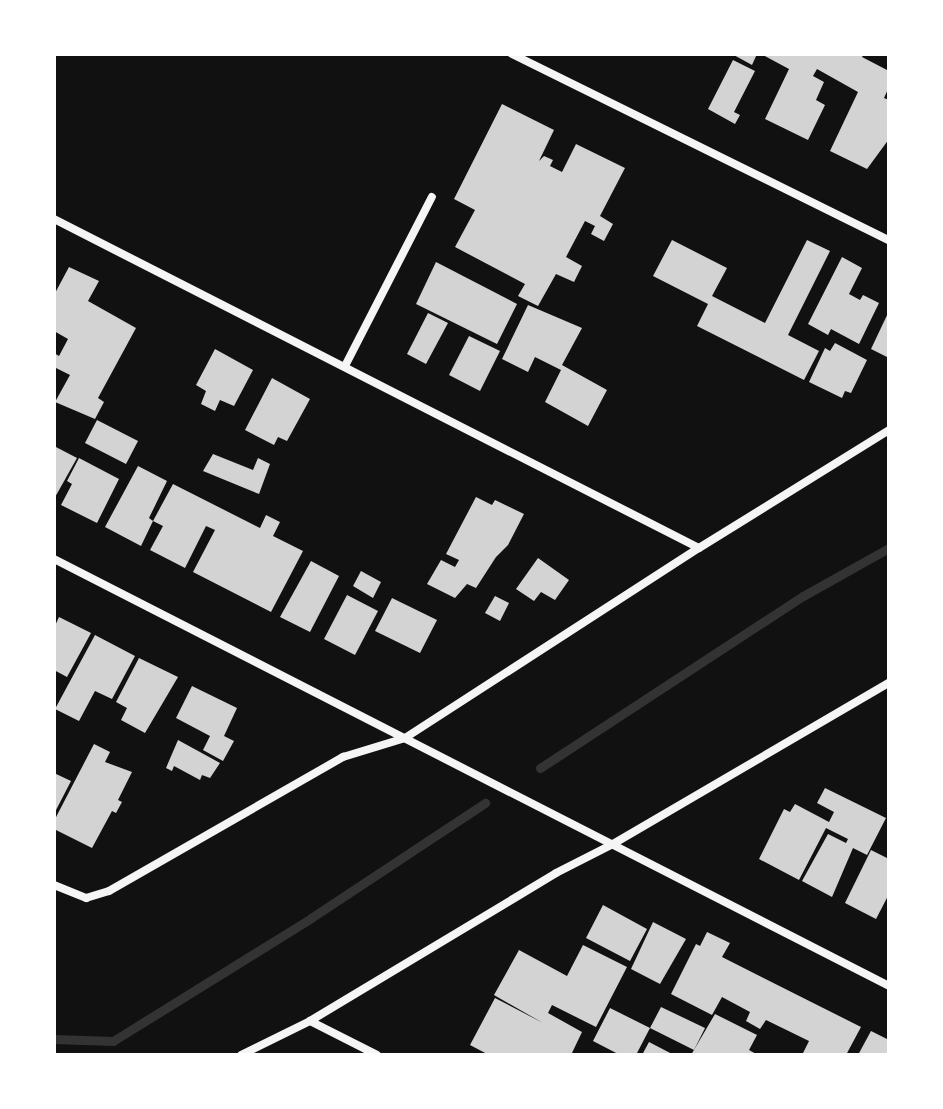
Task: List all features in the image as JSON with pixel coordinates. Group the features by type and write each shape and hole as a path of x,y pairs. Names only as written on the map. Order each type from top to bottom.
{"street":[{"path":"512,54 889,240"},
{"path":"345,366 432,197"},
{"path":"54,219 699,548"},
{"path":"54,885 86,898 122,884 343,757 405,738 699,548 889,430"},
{"path":"54,559 889,986"},
{"path":"241,1055 310,1021 556,873 613,844 889,683"},
{"path":"310,1021 377,1055"}],"building":[{"path":"732,54 757,54 752,65"},
{"path":"761,54 864,54 862,57 889,71 889,87 884,98 889,100 889,139 867,169 830,151 858,92 817,69 813,76 824,82 816,100 825,105 808,140 765,119 789,69"},
{"path":"733,60 755,71 734,112 740,115 735,124 708,109"},
{"path":"502,104 554,130 539,161 544,156 553,160 550,166 562,172 576,144 625,168 600,216 613,224 604,241 591,234 595,226 585,221 566,257 582,266 574,282 556,274 538,306 518,296 525,284 455,247 475,210 454,199"},
{"path":"672,240 727,268 712,296 765,323 807,240 830,251 788,335 819,351 804,380 697,326 708,304 653,276"},
{"path":"842,257 862,268 849,294 860,300 863,295 879,303 859,344 831,329 828,335 808,324"},
{"path":"436,262 517,304 497,344 416,304"},
{"path":"69,267 99,281 88,301 136,328 98,398 104,402 95,419 55,402 70,375 54,367 54,353 59,356 68,339 54,331 54,295"},
{"path":"528,305 582,328 562,365 607,390 588,426 545,402 561,370 535,357 528,372 502,359"},
{"path":"889,311 889,358 871,349"},
{"path":"428,313 448,323 426,364 407,354"},
{"path":"469,336 500,351 480,391 449,375"},
{"path":"835,343 867,360 851,393 845,391 842,398 809,382 825,348 830,351"},
{"path":"215,349 253,370 234,406 220,400 215,411 201,404 206,391 196,385"},
{"path":"272,378 310,399 287,441 278,437 274,445 245,430"},
{"path":"97,420 138,441 126,464 85,443"},
{"path":"54,446 77,458 54,499"},
{"path":"213,454 253,470 258,458 270,464 259,494 203,471"},
{"path":"79,458 119,479 97,523 61,505 72,484 67,481"},
{"path":"138,466 167,481 149,518 153,521 141,546 105,527"},
{"path":"173,484 260,528 266,515 280,522 273,536 303,551 271,612 193,572 215,530 206,526 185,568 150,550 163,526 153,521"},
{"path":"476,497 492,505 495,500 524,514 508,545 496,557 476,588 467,584 455,598 427,584 441,560 455,567 459,560 446,554"},
{"path":"538,558 569,580 555,600 541,592 534,601 516,589"},
{"path":"311,561 339,576 310,632 280,617"},
{"path":"361,571 381,582 373,598 353,586"},
{"path":"347,595 378,611 355,655 324,639"},
{"path":"495,596 509,603 500,621 485,613"},
{"path":"392,598 437,620 420,653 375,631"},
{"path":"59,617 91,633 67,677 54,670 54,628"},
{"path":"95,635 135,656 112,699 95,691 79,721 55,709"},
{"path":"139,658 178,677 145,733 121,720 127,708 116,702"},
{"path":"192,686 237,708 224,736 234,741 223,761 203,750 210,736 176,718"},
{"path":"178,740 220,763 210,778 202,775 200,780 174,766 172,771 166,768"},
{"path":"94,744 110,752 105,762 132,772 118,800 122,802 116,813 112,811 92,848 54,829 54,821"},
{"path":"54,773 71,781 54,814"},
{"path":"825,788 886,818 867,855 853,848 832,897 802,881 828,834 846,843 848,839 826,828 799,880 759,859 784,809 790,812 795,804 829,822 834,812 817,803"},
{"path":"871,850 889,859 889,894 876,919 845,903"},
{"path":"603,905 647,929 630,961 586,938"},
{"path":"653,922 686,939 660,984 631,969"},
{"path":"707,932 730,943 722,957 861,1027 846,1055 802,1055 809,1041 766,1020 760,1029 746,1021 750,1012 722,997 712,1015 671,994 696,944 700,946"},
{"path":"583,945 627,967 596,1027 552,1005 548,1013 582,1032 571,1055 489,1055 470,1045 495,998 543,1023 494,995 519,950 567,976"},
{"path":"661,1007 705,1028 694,1050 650,1028"},
{"path":"610,1008 650,1028 636,1055 620,1055 593,1041"},
{"path":"715,1014 757,1035 749,1050 758,1055 691,1055"},
{"path":"871,1031 889,1040 889,1055 858,1055"},
{"path":"649,1042 674,1055 642,1055"}],"waterway":[{"path":"540,768 803,596 889,548"},
{"path":"54,1039 113,1041 311,918 485,803"}]}
